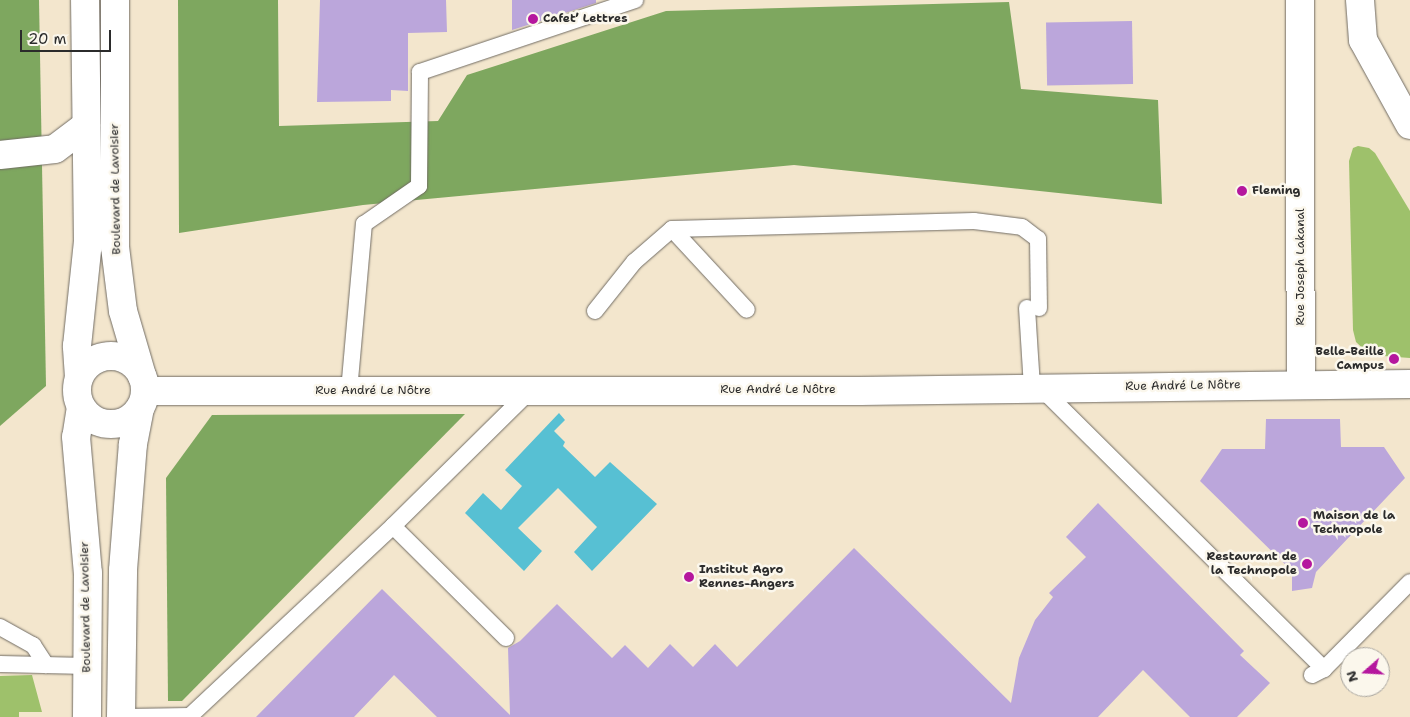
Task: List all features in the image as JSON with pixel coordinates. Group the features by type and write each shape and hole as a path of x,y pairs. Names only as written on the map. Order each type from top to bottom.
{"street":[{"path":"79,377 87,365 107,356 127,360 142,392 124,422 110,424 90,418 81,407 76,392 79,377 77,346 88,242 85,0"},
{"name":"Boulevard de Lavoisier","path":"115,0 115,246 123,311 142,392 133,444 123,570 121,717"},
{"name":"Rue Joseph Lakanal","path":"1300,0 1302,384"},
{"path":"1360,0 1363,40 1380,76 1410,125"},
{"path":"0,155 55,149 86,126"},
{"name":"Rue André Le Nôtre","path":"142,392 1036,388 1410,384"},
{"name":"Boulevard de Lavoisier","path":"81,407 76,437 88,573 87,717"}],"lane":[{"path":"349,391 364,224 418,186 420,72 635,0"},
{"path":"595,311 634,262 672,229 974,221 1022,227 1038,239 1033,308 1036,388 1318,672 1410,582"},
{"path":"672,229 747,310"},
{"path":"128,717 190,716 393,526 531,390"},
{"path":"393,526 506,638"},
{"path":"0,628 33,645 46,665"},
{"path":"0,664 87,666"}],"green space":[{"path":"0,0 39,0 46,386 0,426"},
{"path":"178,0 278,0 279,126 438,121 467,75 666,11 1009,2 1021,89 1158,100 1162,204 794,165 363,205 179,233"},
{"path":"1358,146 1369,148 1375,153 1410,211 1410,358 1370,355 1356,342 1353,330 1349,161 1353,148"},
{"path":"465,414 182,701 168,701 166,478 212,415"},
{"path":"32,675 42,712 19,712 19,717 0,717 0,676"}],"water":[{"path":"559,413 565,420 554,431 565,442 563,446 595,477 610,462 657,504 592,571 574,552 597,527 558,488 518,528 542,551 524,571 465,513 483,493 501,510 522,486 505,470"}],"building":[{"path":"320,0 446,0 447,32 408,33 408,91 391,90 391,101 317,102"},
{"name":"Cafet’ Lettres","path":"512,0 596,0 596,3 512,30"},
{"path":"1132,21 1133,84 1047,85 1046,23"},
{"name":"Maison de la Technopole","path":"1266,419 1340,419 1341,447 1384,447 1405,478 1316,572 1312,588 1292,591 1292,571 1200,481 1222,449 1265,449"},
{"path":"1098,503 1244,651 1240,655 1270,683 1237,717 1190,717 1143,670 1098,717 437,717 394,675 354,717 256,717 382,589 510,715 508,648 520,641 557,604 612,658 625,645 648,668 670,644 693,667 715,644 737,667 854,548 1011,703 1019,658 1035,620 1053,597 1049,593 1086,557 1066,537"}],"place":[{"name":"Cafet’ Lettres","path":"533,19"},
{"name":"Fleming","path":"1242,191"},
{"name":"Belle-Beille Campus","path":"1394,359"},
{"name":"Maison de la Technopole","path":"1303,523"},
{"name":"Restaurant de la Technopole","path":"1307,564"},
{"name":"Institut Agro Rennes-Angers","path":"689,577"}]}
